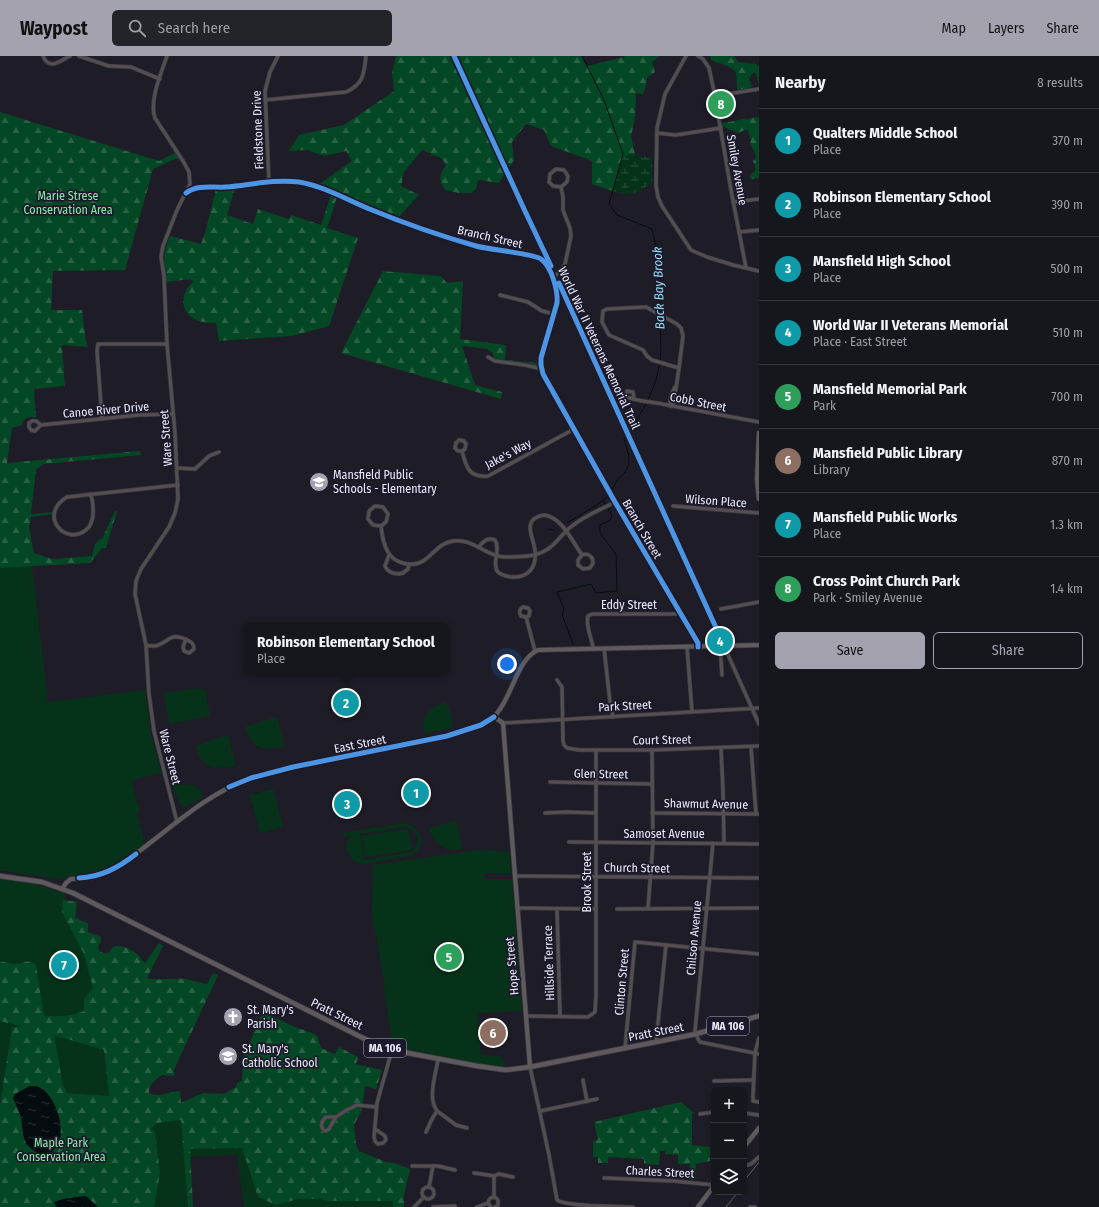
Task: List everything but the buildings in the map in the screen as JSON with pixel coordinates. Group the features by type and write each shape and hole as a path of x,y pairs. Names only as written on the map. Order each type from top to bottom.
{"main road":[{"path":"759,433 759,499"},
{"path":"535,651 549,648 698,647 759,644"},
{"name":"East Street","path":"62,889 71,879 90,878 116,868 148,846 177,822 214,795 251,778 296,766 433,740 472,729 486,723 494,717 507,697 525,661 530,654 535,651"},
{"path":"494,717 502,723"},
{"name":"Hope Street","path":"502,723 530,1067"},
{"name":"Pratt Street","path":"0,876 42,882 73,893 373,1043 392,1050 477,1066 502,1069 530,1067 696,1034"},
{"name":"MA 106","path":"696,1034 759,1016"},
{"path":"747,1143 759,1128"},
{"path":"698,1207 711,1189"}],"street":[{"path":"43,56 49,64 59,62 70,56"},
{"path":"80,56 109,66 131,67 160,79"},
{"path":"167,56 153,105 153,111 155,118 189,172 190,184"},
{"name":"Fieldstone Drive","path":"269,182 265,91 267,80 278,56"},
{"path":"266,100 346,92 356,87 361,82 365,69 366,56"},
{"path":"686,56 665,94 657,133 656,185 658,197 691,250 759,271"},
{"name":"Smiley Avenue","path":"698,56 703,59 709,68 746,268"},
{"path":"715,96 759,89"},
{"path":"657,133 676,135 721,128"},
{"path":"556,169 564,170 568,176 567,182 561,187 553,186 550,182 550,174 556,169"},
{"name":"Branch Street","path":"190,184 215,188 269,182 296,182 306,184 346,198 370,210 476,246 537,257 544,263 557,289 558,297 541,358 542,369 551,388 615,502 698,643 698,647"},
{"name":"Ware Street","path":"177,822 154,730 148,687 146,645 135,599 136,581 141,569 169,527 175,513 178,499 162,250 177,210 190,184"},
{"name":"Branch Street","path":"186,193 192,188 202,187"},
{"path":"552,278 565,264 570,236 570,228 564,210 561,187"},
{"path":"733,202 759,199"},
{"path":"739,232 759,230"},
{"path":"500,295 529,303 542,311 554,314"},
{"path":"671,406 674,402 683,340 682,332 677,324 646,307 607,309 603,311 602,322 608,334 643,350 649,358 678,368"},
{"path":"102,418 97,351 98,344 167,344"},
{"path":"488,357 495,361 526,365 542,369"},
{"name":"Cobb Street","path":"634,399 759,422"},
{"name":"Canoe River Drive","path":"41,424 139,415 173,414"},
{"name":"Jake's Way","path":"462,451 468,470 476,475 488,476 574,429"},
{"path":"177,468 197,467 209,456 219,452"},
{"path":"90,494 92,498 93,512 92,521 89,527 81,534 73,535 62,532 57,525 54,514 60,501 67,497 90,494 178,485"},
{"path":"381,526 385,547 389,555 398,561 409,564 421,562 446,542 462,541 475,545 491,555 526,557 534,556 546,550 578,522 615,502"},
{"path":"375,506 384,507 388,514 386,522 381,526 373,525 368,519 369,511 375,506"},
{"name":"Wilson Place","path":"673,506 759,513"},
{"path":"479,548 487,539 494,539 497,544 496,566 498,572 502,575 513,577 525,575 533,566 535,550 530,529 532,522 544,514 556,519 582,555"},
{"path":"588,554 592,559 593,563 590,568 583,569 578,565 578,560 582,555 588,554"},
{"path":"389,555 385,566 387,570 392,573 403,574 408,569 409,564"},
{"path":"721,609 759,602"},
{"name":"Eddy Street","path":"592,648 587,622 588,616 592,614 680,614"},
{"path":"526,618 535,651"},
{"path":"146,645 158,645 177,637 186,639 192,642 194,649 189,653 184,651 183,647 186,639"},
{"path":"722,646 722,675"},
{"path":"722,646 759,724"},
{"path":"687,647 692,712"},
{"path":"604,648 613,717"},
{"path":"557,680 562,687 564,719"},
{"name":"Park Street","path":"502,723 759,708"},
{"name":"Court Street","path":"564,719 563,741 565,747 579,750 652,750 759,746"},
{"path":"751,746 758,814"},
{"path":"721,748 724,843"},
{"name":"Brook Street","path":"560,1016 588,1017 593,1014 595,1010 597,876 596,750"},
{"path":"648,908 653,843 652,750"},
{"name":"Glen Street","path":"550,782 652,784"},
{"path":"545,814 567,812 596,813"},
{"name":"Shawmut Avenue","path":"652,813 758,814"},
{"name":"Samoset Avenue","path":"569,842 759,844"},
{"name":"Chilson Avenue","path":"696,1034 695,1031 712,843"},
{"name":"Church Street","path":"515,876 759,878"},
{"path":"517,908 596,908"},
{"path":"617,909 759,908"},
{"name":"Hillside Terrace","path":"557,909 560,1016"},
{"name":"Clinton Street","path":"625,1048 635,942 666,945"},
{"path":"656,1042 666,945 759,954"},
{"path":"526,1016 560,1016"},
{"name":"Pratt Street","path":"696,1034 700,1042 757,1053"},
{"path":"759,1038 753,1080 753,1100 759,1102"},
{"path":"375,1129 385,1136 386,1140 383,1143 378,1144 375,1141 375,1129 376,1106 392,1050"},
{"path":"438,1059 432,1096 433,1104 437,1111 456,1125 467,1128"},
{"name":"Hope Street","path":"530,1067 557,1200 561,1203 574,1206 591,1207"},
{"path":"583,1080 587,1101"},
{"path":"714,1081 753,1080"},
{"path":"540,1111 597,1099"},
{"path":"336,1117 328,1116 324,1118 321,1125 324,1130 326,1131 329,1129 336,1117 345,1110 357,1105 376,1106"},
{"path":"426,1132 437,1111"},
{"path":"700,1114 711,1112"},
{"path":"747,1114 759,1114"},
{"path":"747,1165 751,1164 759,1157"},
{"path":"412,1166 433,1166 455,1170"},
{"path":"429,1187 433,1166"},
{"path":"474,1173 494,1176 499,1174 513,1177"},
{"path":"494,1176 494,1197 498,1199 495,1207"},
{"name":"Charles Street","path":"604,1178 674,1181 711,1185"},
{"path":"424,1197 422,1194 423,1190 429,1187"},
{"path":"429,1187 434,1192 431,1198 433,1207 455,1206"},
{"path":"424,1197 427,1199 431,1198"},
{"path":"414,1207 424,1197"},
{"path":"488,1203 489,1198 494,1197"},
{"path":"488,1203 491,1207"},
{"path":"477,1207 488,1203"},
{"path":"591,1207 633,1207"},
{"path":"750,1207 755,1207"}],"green space":[{"path":"396,56 582,56 587,66 625,56 660,56 652,62 655,72 647,78 643,94 636,93 635,118 631,136 635,155 613,191 592,184 592,161 551,146 544,130 526,124 512,142 514,160 499,183 478,180 476,189 471,193 459,193 445,190 440,178 446,165 445,163 439,157 429,155 432,154 422,150 404,172 401,186 419,195 396,220 315,187 352,161 346,151 324,156 307,150 289,151 299,135 344,125 394,91 392,73"},
{"path":"710,56 734,56 738,62 756,64 759,66 759,86 756,74 754,72 749,79 752,87 737,89 736,73 732,68 711,60"},
{"name":"Marie Strese Conservation Area","path":"0,112 159,161 175,153 179,159 175,159 153,169 125,270 53,271 51,310 82,310 88,347 62,345 65,386 34,389 36,418 27,418 22,425 12,428 7,463 140,451 141,455 44,464 36,469 31,514 52,512 52,514 31,517 29,527 34,553 52,559 92,556 95,544 102,539 115,511 117,511 106,548 102,548 90,563 0,568"},
{"path":"759,117 759,178 751,179 751,174 756,170 753,161 756,158 755,152 750,144 751,140 748,130 738,133 722,126 723,122 731,122 745,118 747,120 750,118"},
{"path":"629,154 652,158 652,183 642,190 630,194 613,191 621,161"},
{"path":"235,188 227,215 253,224 258,209 289,219 291,215 321,225 331,195 337,197 327,228 358,238 329,326 292,336 219,341 216,323 197,320 187,313 183,302 186,292 193,282 191,279 166,282 164,258 170,236 201,244 216,189"},
{"path":"383,271 441,276 447,283 463,281 460,339 506,345 505,360 537,363 537,365 535,366 529,363 496,360 493,353 488,351 488,349 462,346 475,385 502,392 501,399 341,353"},
{"path":"32,566 48,702 145,690 151,735 162,772 131,781 140,812 137,814 145,844 113,865 90,875 78,878 52,878 0,871 0,568"},
{"path":"199,688 206,691 210,716 169,724 164,693"},
{"path":"444,702 448,704 453,727 425,734 423,723 427,714"},
{"path":"273,718 278,718 284,747 270,749 257,746 250,739 245,727"},
{"path":"224,736 229,737 235,766 221,768 207,765 200,758 196,746"},
{"path":"173,784 194,785 202,792 202,798 182,807 172,787"},
{"path":"273,789 283,827 260,833 250,795"},
{"path":"455,821 457,822 462,849 451,850 437,843 429,828"},
{"path":"404,823 410,825 419,833 421,843 420,848 410,856 362,864 350,857 347,845 351,836 343,836 343,833","holes":["403,827 415,832 418,840 412,852 364,860 360,834"]},
{"path":"408,829 412,850 365,857 362,836"},
{"path":"481,850 509,852 511,873 485,873 485,879 512,879 522,1011 477,1013 481,1054 503,1057 505,1066 480,1064 393,1046 384,989 385,985 372,914 373,865"},
{"name":"Maple Park Conservation Area","path":"0,879 28,882 64,893 72,923 145,1099 67,1093 63,1085 12,1027 0,1105"},
{"path":"63,900 77,902 75,918 88,923 88,932 101,937 101,942 98,948 99,951 103,953 108,953 115,946 123,946 134,951 145,963 159,943 163,946 147,978 185,979 207,984 213,973 218,975 173,1072 175,1074 174,1076 162,1075 151,1085 149,1093 160,1095 180,1091 181,1103 203,1093 224,1094 236,1087 237,1083 242,1081 243,1058 263,1011 290,1025 317,1035 321,1048 335,1054 339,1047 358,1057 356,1064 382,1070 376,1089 365,1086 362,1110 354,1125 356,1145 359,1151 386,1162 394,1163 410,1169 404,1195 404,1207 393,1207 393,1201 328,1201 320,1199 299,1199 276,1205 258,1197 242,1148 190,1149 193,1207 188,1207 181,1120 156,1123 151,1129 155,1132 160,1173 154,1207 0,1207 0,1105 12,1027 23,1027 0,1021 0,961 17,964 29,962 36,965 44,1016 64,1016 84,1011 84,999 93,988 84,954 62,912","holes":["54,1035 104,1050 109,1096 67,1093 63,1085"]},
{"path":"681,1102 694,1113 692,1114 692,1145 710,1147 710,1161 696,1164 695,1180 690,1180 690,1164 678,1164 678,1155 665,1154 665,1151 660,1151 659,1165 644,1164 644,1159 608,1157 608,1163 598,1163 598,1157 593,1157 593,1141 598,1140 594,1122"},
{"path":"181,1103 188,1207 147,1207 146,1132 151,1110"},
{"path":"242,1148 258,1197 276,1205 299,1199 320,1199 328,1201 393,1201 393,1207 244,1207 237,1155 189,1157 190,1149"}],"water":[{"path":"30,1086 38,1087 49,1096 57,1110 61,1125 60,1138 55,1145 52,1155 48,1159 43,1159 26,1144 21,1117 13,1098 15,1094"},
{"path":"84,1196 98,1207 56,1207 54,1202 63,1199"}],"waterway":[{"name":"Back Bay Brook","path":"582,56 604,100 623,154 609,204 617,215 652,229 658,261 660,314"},
{"name":"Back Bay Brook","path":"630,431 645,406 656,380 661,355 660,317"},
{"name":"Back Bay Brook","path":"612,491 629,465 629,456 624,439 626,436"},
{"name":"Back Bay Brook","path":"605,504 603,500 609,495"},
{"path":"567,523 603,500"},
{"name":"Back Bay Brook","path":"573,644 562,615 564,609 557,592 591,584 596,593 617,591 616,554 600,533 600,525 610,520 612,516 608,508"},
{"path":"548,529 554,530"}],"railway":[{"path":"747,1177 759,1162"},
{"path":"726,1207 736,1195"}],"cycle path":[{"name":"World War II Veterans Memorial Trail","path":"454,56 551,266"},
{"name":"World War II Veterans Memorial Trail","path":"186,193 200,187 226,187 281,181 299,182 327,190 385,215 450,238 476,246 529,255 541,259 551,273 557,298 557,303 541,358 543,374 615,502 698,643 698,647"},
{"name":"World War II Veterans Memorial Trail","path":"559,283 723,643"},
{"path":"229,787 251,778 293,767 447,736 481,725 494,717"},
{"path":"79,878 102,874 123,864 136,854"}],"place":[{"name":"Cross Point Church Park","path":"721,104"},
{"name":"Mansfield Public Schools - Elementary","path":"319,482"},
{"name":"World War II Veterans Memorial","path":"720,641"},
{"name":"Robinson Elementary School","path":"346,703"},
{"name":"Qualters Middle School","path":"416,793"},
{"name":"Mansfield High School","path":"347,804"},
{"name":"Mansfield Memorial Park","path":"449,957"},
{"name":"Mansfield Public Works","path":"64,965"},
{"name":"St. Mary's Parish","path":"233,1017"},
{"name":"Mansfield Public Library","path":"493,1033"},
{"name":"St. Mary's Catholic School","path":"228,1056"}]}
